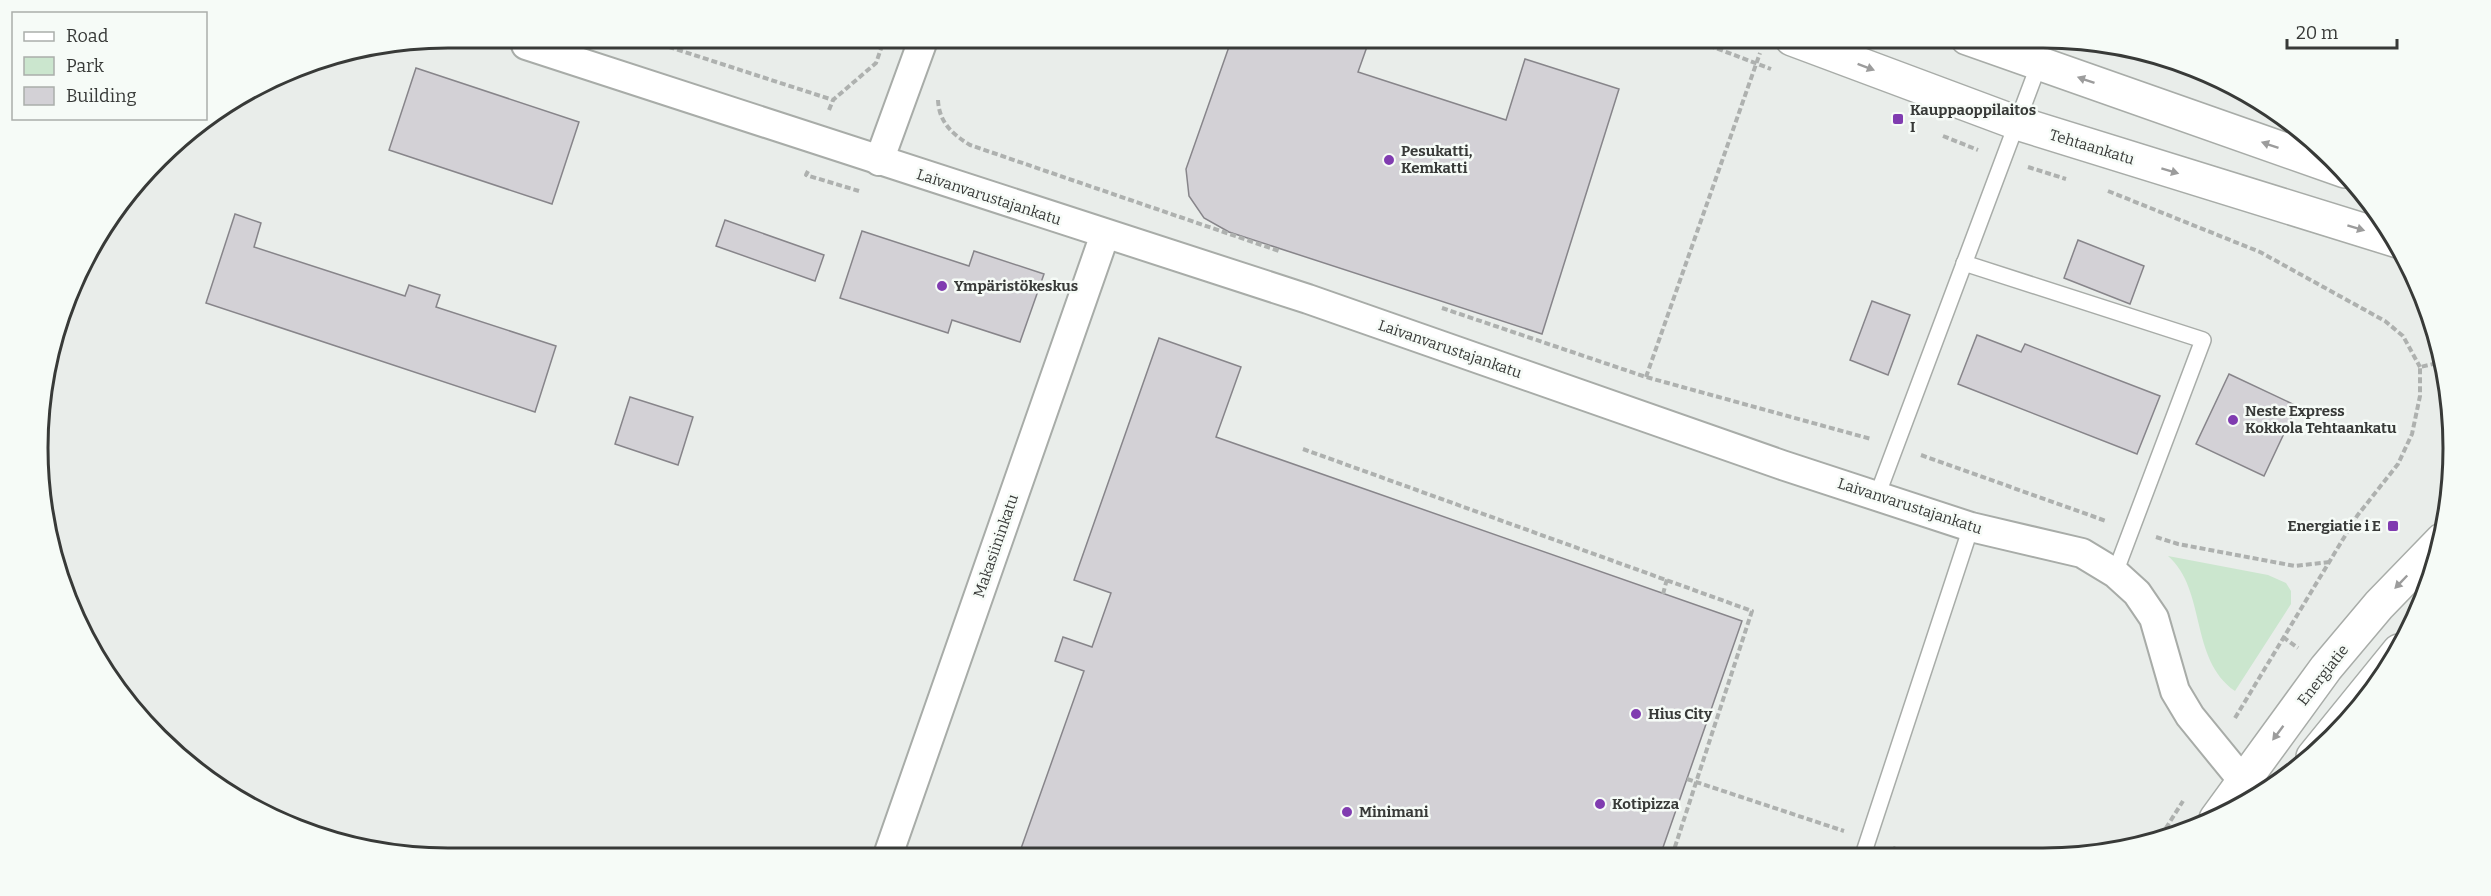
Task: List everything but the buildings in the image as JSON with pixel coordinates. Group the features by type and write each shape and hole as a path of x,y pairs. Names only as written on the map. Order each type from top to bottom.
{"main road":[{"name":"Tehtaankatu","path":"1816,48 2017,123 2382,236"},
{"path":"1995,48 2325,164"},
{"name":"Energiatie","path":"2251,787 2326,668 2379,605 2428,554"}],"street":[{"name":"Laivanvarustajankatu","path":"535,48 819,138 879,161 1308,299 1971,527 2082,553 2115,573 2137,593 2154,618 2175,692 2190,716 2251,787"},
{"path":"879,161 920,48"},
{"name":"Makasiininkatu","path":"891,848 1106,234"}],"lane":[{"path":"1877,496 2039,64"},
{"path":"1964,263 2203,340 2115,573"},
{"path":"1866,848 1971,527"}],"path":[{"path":"672,48 833,100"},
{"path":"862,192 806,175 833,100 876,63 881,48"},
{"path":"1716,48 1778,72"},
{"path":"1646,377 1756,63"},
{"path":"938,89 939,111 947,126 951,133 970,145 1285,254"},
{"path":"1940,135 2003,159 2067,179"},
{"path":"2099,189 2260,252 2360,307 2385,321 2403,336 2420,367 2420,396 2412,434 2398,464 2357,516 2217,747"},
{"path":"1432,304 1646,377 1894,446 2178,544 2295,566 2330,562"},
{"path":"2420,367 2434,364"},
{"path":"1303,449 1752,611 1675,848"},
{"path":"1663,594 1667,579"},
{"path":"1687,779 1893,848"},
{"path":"2165,829 2186,796"}],"green space":[{"path":"2168,556 2268,575 2286,583 2291,591 2291,604 2235,691 2221,677 2211,661 2188,587 2180,570"}],"place":[{"name":"Kauppaoppilaitos I","path":"1898,119"},
{"name":"Pesukatti, Kemkatti","path":"1389,160"},
{"name":"Ympäristökeskus","path":"942,286"},
{"name":"Neste Express Kokkola Tehtaankatu","path":"2233,420"},
{"name":"Energiatie i E","path":"2393,526"},
{"name":"Hius City","path":"1636,714"},
{"name":"Kotipizza","path":"1600,804"},
{"name":"Minimani","path":"1347,812"}]}
